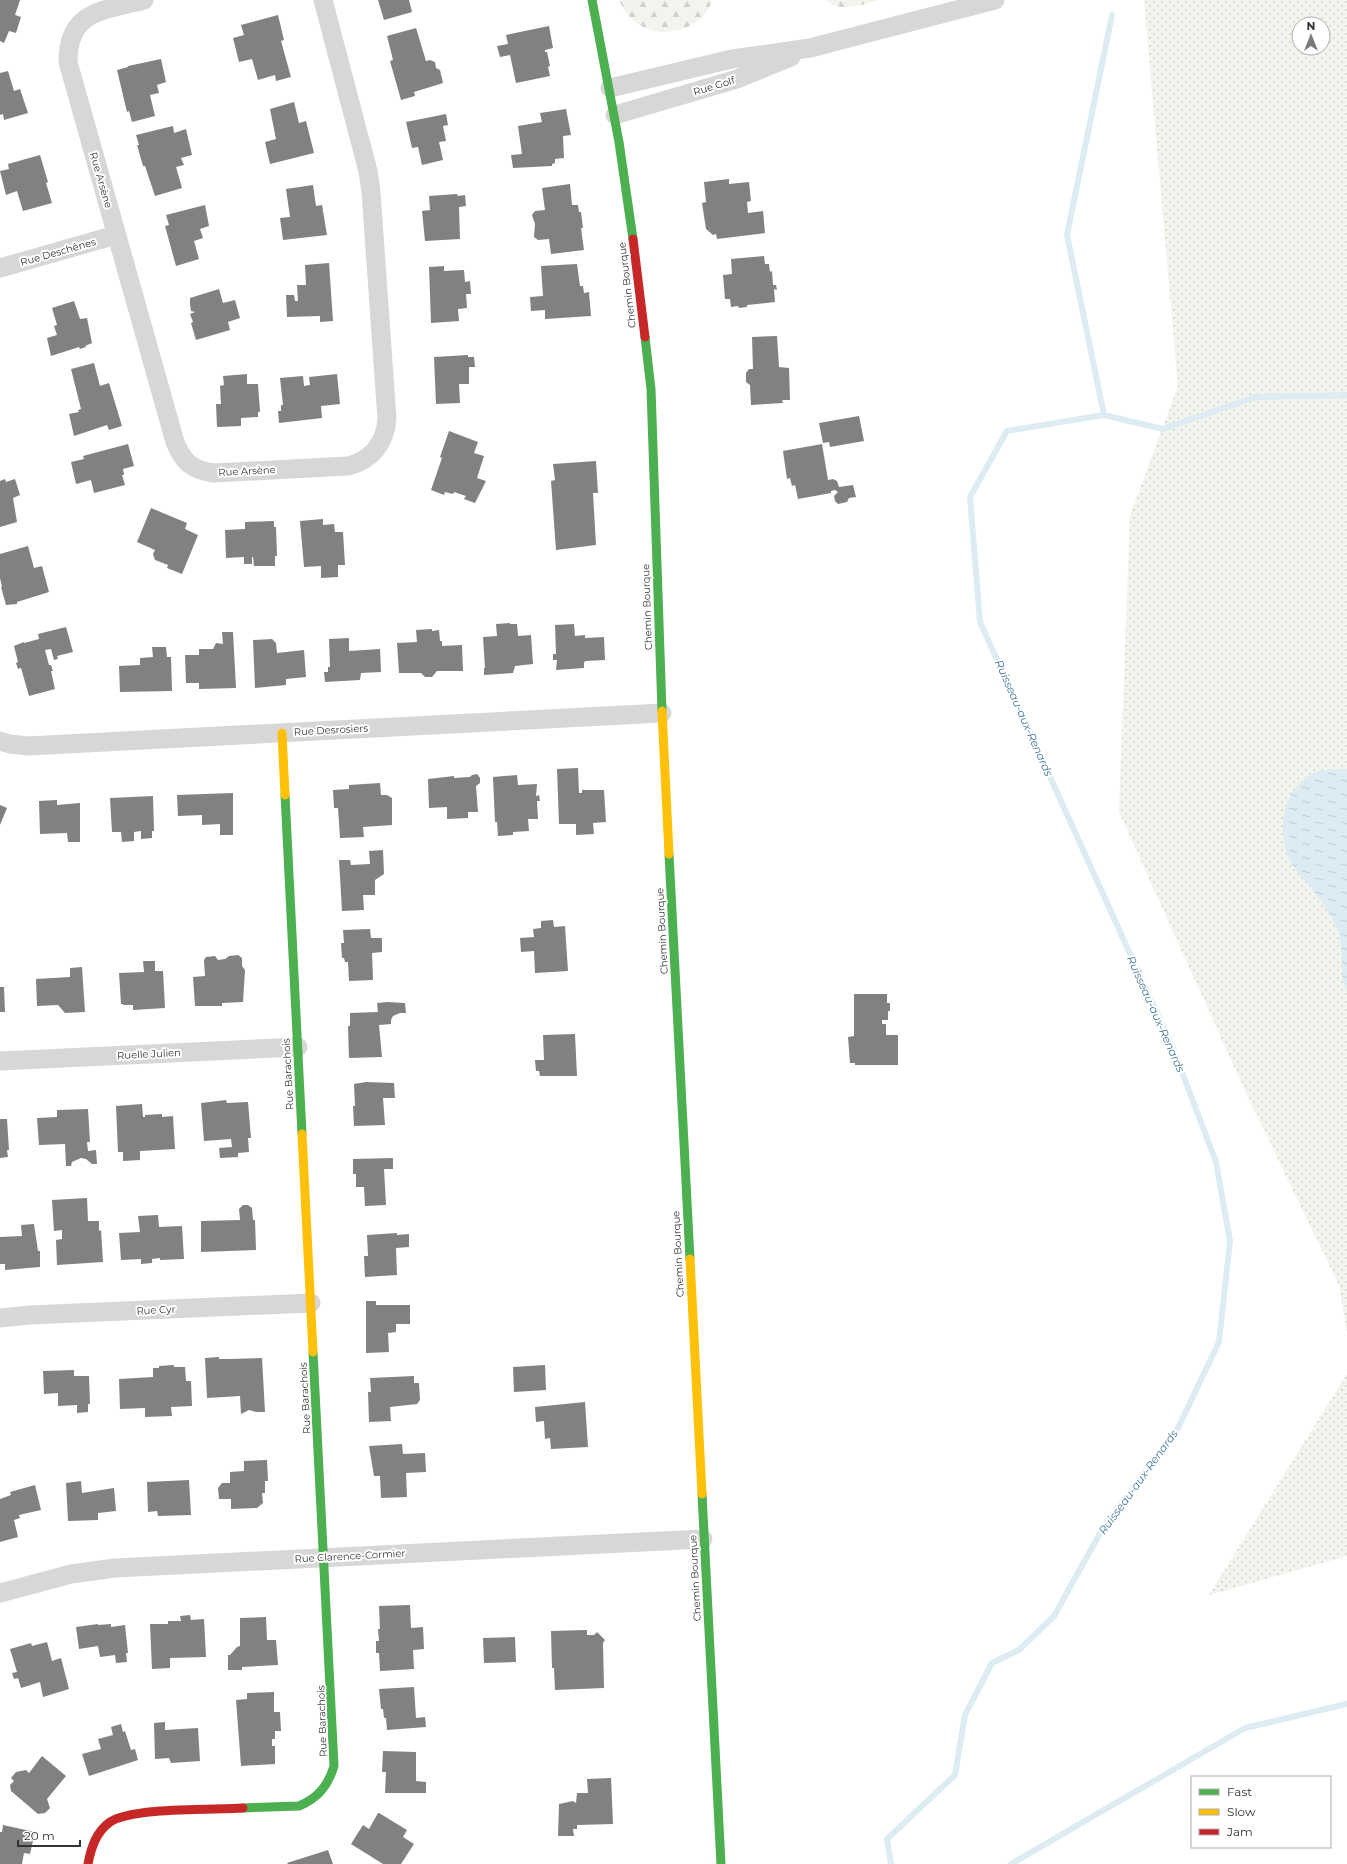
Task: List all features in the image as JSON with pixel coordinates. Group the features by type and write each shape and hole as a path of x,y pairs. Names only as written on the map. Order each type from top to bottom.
{"street":[{"name":"Rue Arsène","path":"144,0 101,12 85,19 72,34 69,48 70,70 175,442 179,452 189,466 196,470 214,473 348,466 364,460 378,448 385,434 387,419 371,192 364,153 323,0"},
{"name":"Chemin Bourque","path":"592,0 615,115 632,230 651,389 662,713 703,1538 721,1864"},
{"name":"Rue Golf","path":"610,88 732,59 810,48 995,0"},
{"name":"Rue Golf","path":"615,115 737,79 810,48"},
{"name":"Rue Deschênes","path":"0,268 116,236"},
{"name":"Rue Desrosiers","path":"0,741 28,746 662,713"},
{"name":"Rue Barachois","path":"88,1864 91,1850 97,1835 108,1824 122,1816 140,1813 299,1806 316,1798 325,1788 332,1776 335,1756 282,733"},
{"name":"Ruelle Julien","path":"0,1061 298,1047"},
{"name":"Rue Cyr","path":"0,1318 30,1315 312,1303"},
{"name":"Rue Clarence-Cormier","path":"0,1592 90,1570 703,1538"}],"green space":[{"path":"619,0 711,0 709,8 704,16 697,22 679,30 660,32 641,26 632,19"},
{"path":"826,0 878,0 858,6 844,7 831,4"},
{"path":"1144,0 1347,0 1347,1332 1339,1285 1246,1093 1119,812 1130,516 1178,386"},
{"path":"1347,1374 1347,1556 1209,1595"}],"water":[{"path":"1347,769 1347,991 1342,976 1341,944 1337,929 1321,901 1294,868 1287,856 1283,828 1289,799 1300,783 1320,771"}],"building":[{"path":"0,0 20,0 15,15 21,17 16,33 9,31 4,43 0,41"},
{"path":"378,0 409,0 412,12 384,20"},
{"path":"278,15 284,40 281,41 291,77 276,81 275,75 258,80 252,59 239,62 233,38 244,35 241,25"},
{"path":"549,26 553,48 545,50 545,52 547,52 550,66 548,67 550,76 516,83 510,55 500,57 497,46 508,44 506,35"},
{"path":"416,28 426,61 430,60 435,62 436,68 440,70 443,83 414,92 415,96 401,100 390,61 393,60 387,36"},
{"path":"161,59 166,82 157,85 159,93 150,95 155,116 132,122 129,111 127,112 117,70 128,66"},
{"path":"8,71 14,91 20,89 28,113 4,120 3,114 0,115 0,73"},
{"path":"294,102 299,123 306,121 314,153 270,164 265,142 276,139 270,109"},
{"path":"566,109 571,135 563,136 564,158 555,159 555,163 552,164 552,166 513,168 511,155 522,154 518,126 542,122 540,113"},
{"path":"446,114 448,125 443,126 446,141 439,142 443,160 422,165 418,147 412,148 406,122"},
{"path":"173,126 174,133 186,129 192,155 181,158 184,165 176,167 182,188 155,196 145,166 143,166 137,145 139,145 136,135"},
{"path":"40,155 48,182 46,183 52,203 23,211 17,191 6,195 0,171 9,169 8,164"},
{"path":"729,179 729,184 749,182 751,201 747,202 748,213 763,211 765,233 717,239 716,234 713,235 706,229 702,203 706,202 704,182"},
{"path":"570,184 572,205 578,205 579,212 581,212 583,228 581,228 584,250 551,254 549,239 538,240 534,237 535,224 532,215 535,211 545,210 542,188"},
{"path":"313,185 316,206 322,205 327,235 283,240 280,218 290,217 286,189"},
{"path":"457,194 458,196 465,195 466,206 459,207 460,239 425,241 422,211 430,210 429,196"},
{"path":"205,205 209,226 200,229 203,238 194,241 199,259 176,266 165,226 169,225 166,215"},
{"path":"764,256 765,264 769,264 770,272 772,271 773,285 776,285 777,290 774,289 775,302 747,305 747,307 739,308 738,306 731,307 730,299 725,299 723,275 732,274 731,259"},
{"path":"329,263 333,321 320,322 320,316 287,317 286,295 294,295 295,301 298,301 297,285 306,285 305,265"},
{"path":"577,264 580,286 583,286 584,293 589,292 591,316 545,319 545,310 531,311 530,297 543,296 541,266"},
{"path":"444,266 444,271 464,270 465,282 470,281 471,294 466,294 467,308 458,309 459,321 431,323 429,267"},
{"path":"219,289 223,303 235,300 240,318 228,322 230,330 196,340 190,314 195,312 191,311 190,298"},
{"path":"74,301 80,319 87,318 92,343 80,349 79,347 51,356 47,338 57,335 54,326 57,325 52,308"},
{"path":"777,336 779,367 789,368 790,400 782,400 783,403 751,405 750,385 746,382 746,373 749,369 753,369 752,337"},
{"path":"468,355 468,357 474,357 475,367 469,367 469,384 459,384 460,403 436,404 434,357"},
{"path":"94,363 100,386 109,383 122,426 109,430 107,425 74,436 69,414 79,412 78,410 81,409 71,369"},
{"path":"247,374 247,384 258,384 260,412 258,412 258,417 241,418 241,426 217,427 216,404 221,404 220,386 224,385 223,376"},
{"path":"337,374 340,404 321,406 322,418 279,423 278,411 281,411 281,405 283,405 280,378 303,376 304,386 310,385 309,377"},
{"path":"859,416 864,441 830,447 829,442 823,443 819,423"},
{"path":"449,431 478,442 474,453 484,456 477,478 486,481 475,503 464,499 466,496 454,492 453,494 445,492 444,495 431,490"},
{"path":"128,444 134,466 123,469 124,475 122,475 125,485 94,493 91,480 76,484 71,462 84,459 83,456"},
{"path":"822,444 828,480 833,479 837,481 839,487 853,485 856,497 849,498 847,502 838,504 835,501 834,496 838,492 835,490 831,491 831,493 798,499 795,485 792,486 790,478 787,479 783,451"},
{"path":"596,461 598,493 593,493 596,545 556,550 551,481 555,480 553,464"},
{"path":"5,479 6,482 15,479 20,495 13,498 17,522 0,527 0,481"},
{"path":"151,508 187,523 185,529 198,535 182,574 167,568 168,565 155,560 153,554 155,550 137,542"},
{"path":"323,519 323,525 334,524 335,532 343,532 345,565 338,565 338,577 321,578 321,566 304,567 300,521"},
{"path":"274,521 274,527 276,527 277,556 275,556 275,566 254,566 253,557 252,564 244,564 244,557 226,558 225,530 245,529 245,522"},
{"path":"28,546 34,568 42,566 49,592 17,602 17,604 6,605 1,587 0,554"},
{"path":"496,624 517,624 518,636 531,635 533,664 515,666 513,673 484,675 483,637 497,636"},
{"path":"574,624 575,636 585,635 585,638 604,637 605,660 586,661 584,662 584,668 556,670 557,660 553,660 553,654 556,654 555,625"},
{"path":"66,627 73,652 57,656 58,659 54,660 51,649 45,650 49,665 51,665 53,671 51,671 55,689 29,696 21,668 18,669 16,663 18,662 14,646 39,639 38,634"},
{"path":"432,629 432,631 439,630 442,646 462,645 463,671 437,671 432,677 425,677 421,673 399,673 397,643 417,642 416,630"},
{"path":"222,632 233,632 236,688 199,689 199,683 186,683 185,655 199,655 199,649 213,649 216,643 223,644"},
{"path":"349,638 349,651 380,649 381,672 361,673 360,680 325,682 324,672 328,672 328,667 330,667 329,639"},
{"path":"272,639 276,643 277,653 304,650 306,677 286,679 286,685 255,688 253,640"},
{"path":"152,647 166,647 167,657 171,657 172,691 120,692 119,666 140,665 140,658 153,657"},
{"path":"578,768 579,793 582,793 582,790 604,790 606,822 593,823 594,834 576,835 576,824 559,824 557,769"},
{"path":"477,774 480,778 480,783 476,786 478,812 468,812 468,818 447,819 447,807 429,808 428,779 454,776 454,778 470,777"},
{"path":"517,775 518,785 537,784 536,796 539,795 540,801 537,801 538,819 528,819 529,831 513,832 513,835 498,836 497,822 495,822 493,777"},
{"path":"380,783 381,795 387,795 392,798 392,825 363,827 364,837 340,838 338,808 334,808 333,790 349,789 349,785"},
{"path":"233,793 233,835 220,835 220,824 202,825 202,815 178,816 177,795"},
{"path":"153,796 154,831 152,831 152,838 141,839 141,831 134,832 134,841 122,842 121,832 112,832 110,798"},
{"path":"57,800 57,805 80,803 80,842 68,842 67,833 40,834 39,801"},
{"path":"0,805 7,808 0,825"},
{"path":"383,850 384,874 375,880 375,895 363,895 364,910 342,911 339,860 350,860 351,865 370,864 369,851"},
{"path":"553,920 554,927 565,926 568,971 535,973 534,951 521,952 520,938 534,937 533,929 541,928 541,921"},
{"path":"370,929 371,938 382,938 382,952 372,953 373,980 349,981 348,962 345,962 344,958 342,958 341,943 344,943 343,930"},
{"path":"238,955 242,958 242,966 245,970 243,1002 222,1003 222,1006 195,1006 193,977 205,976 204,960 206,957 215,956 218,960 225,959 229,956"},
{"path":"143,961 155,961 155,971 163,971 165,1008 133,1010 133,1005 121,1004 119,973 144,972"},
{"path":"82,967 85,1012 65,1013 58,1005 37,1006 36,979 70,977 70,968"},
{"path":"0,987 4,987 5,1012 0,1012"},
{"path":"854,994 887,994 887,1003 890,1003 890,1011 888,1011 888,1020 882,1020 882,1024 886,1024 886,1035 898,1035 898,1065 855,1065 855,1063 850,1063 848,1037 854,1036"},
{"path":"377,1003 405,1003 406,1013 400,1013 393,1016 391,1024 379,1025 382,1057 349,1058 348,1026 350,1026 350,1013 378,1012"},
{"path":"575,1034 577,1076 540,1076 539,1071 536,1071 535,1060 544,1060 543,1035"},
{"path":"366,1082 394,1083 395,1098 383,1098 385,1125 354,1126 354,1084"},
{"path":"226,1100 227,1103 248,1102 251,1138 248,1138 249,1152 238,1153 238,1157 220,1158 219,1148 232,1147 231,1139 204,1141 201,1103"},
{"path":"142,1104 143,1117 145,1117 145,1115 162,1114 162,1117 173,1116 175,1149 140,1151 140,1160 123,1161 123,1152 118,1152 116,1106"},
{"path":"88,1109 90,1142 87,1142 88,1151 96,1150 97,1164 92,1164 86,1159 81,1158 72,1162 71,1166 66,1166 65,1144 39,1145 37,1118 57,1117 57,1110"},
{"path":"0,1119 7,1119 9,1150 7,1150 8,1157 0,1158"},
{"path":"393,1158 393,1169 384,1169 386,1205 365,1206 364,1187 356,1187 356,1174 353,1174 353,1159"},
{"path":"87,1198 88,1221 99,1221 103,1262 57,1265 56,1240 62,1239 62,1230 54,1231 52,1200"},
{"path":"243,1205 248,1205 252,1208 253,1220 255,1220 256,1250 201,1252 201,1221 240,1220 239,1209"},
{"path":"158,1215 159,1227 182,1226 184,1259 160,1260 160,1258 152,1259 152,1263 141,1264 141,1259 121,1260 119,1233 140,1232 138,1216"},
{"path":"34,1224 38,1251 40,1251 40,1267 5,1270 5,1264 0,1264 0,1237 22,1236 21,1225"},
{"path":"397,1233 397,1235 409,1234 409,1247 396,1248 397,1275 365,1277 364,1256 368,1256 367,1235"},
{"path":"366,1301 376,1301 376,1305 410,1305 410,1324 396,1324 396,1332 388,1333 389,1352 366,1353"},
{"path":"219,1357 219,1359 262,1358 265,1412 249,1410 241,1414 240,1396 207,1398 205,1358"},
{"path":"174,1365 174,1367 185,1367 186,1381 191,1381 192,1406 171,1407 172,1416 145,1417 145,1408 120,1409 119,1379 153,1377 153,1368"},
{"path":"545,1365 546,1390 514,1392 513,1367"},
{"path":"74,1370 74,1376 89,1376 90,1404 88,1404 88,1412 77,1413 77,1405 58,1406 58,1393 44,1394 43,1371"},
{"path":"414,1376 414,1383 419,1383 420,1400 417,1404 390,1407 391,1421 369,1422 368,1392 371,1392 370,1378"},
{"path":"585,1402 588,1447 551,1449 550,1438 545,1439 544,1421 536,1422 535,1407"},
{"path":"402,1444 403,1454 425,1453 426,1472 406,1473 407,1497 381,1498 380,1476 374,1476 369,1446"},
{"path":"267,1460 268,1481 265,1481 265,1493 262,1493 263,1503 257,1508 231,1509 231,1499 219,1499 218,1488 222,1483 230,1483 230,1472 244,1471 244,1461"},
{"path":"189,1480 191,1515 158,1516 157,1511 148,1512 147,1482"},
{"path":"81,1481 82,1493 114,1488 116,1511 98,1513 98,1520 68,1521 66,1483"},
{"path":"35,1485 41,1510 19,1515 20,1518 14,1520 18,1537 0,1542 0,1499 11,1495 10,1492"},
{"path":"410,1605 411,1628 423,1627 424,1649 413,1650 414,1669 380,1671 379,1653 376,1653 376,1641 379,1641 378,1629 380,1629 379,1606"},
{"path":"190,1615 191,1620 204,1619 206,1657 170,1658 170,1668 152,1669 150,1624 168,1624 168,1621 181,1621 180,1616"},
{"path":"266,1617 267,1640 276,1640 278,1665 242,1667 242,1670 228,1670 228,1655 240,1646 240,1618"},
{"path":"111,1624 111,1627 125,1625 128,1653 126,1653 127,1662 116,1663 115,1655 100,1657 98,1646 79,1649 76,1627"},
{"path":"587,1630 587,1635 594,1635 597,1632 605,1640 603,1643 604,1688 555,1690 554,1668 552,1668 551,1631"},
{"path":"515,1637 516,1662 484,1663 483,1638"},
{"path":"47,1642 52,1661 61,1658 69,1689 43,1697 40,1682 21,1688 18,1678 14,1679 12,1673 17,1672 10,1649 31,1643 32,1646"},
{"path":"414,1687 416,1718 425,1717 426,1727 387,1730 386,1718 384,1718 383,1709 381,1709 379,1689"},
{"path":"274,1692 274,1712 280,1712 281,1731 275,1731 275,1739 272,1739 272,1746 275,1746 275,1764 241,1766 236,1700 247,1699 247,1693"},
{"path":"165,1722 165,1730 198,1728 200,1761 171,1763 169,1758 155,1759 154,1723"},
{"path":"121,1724 123,1732 125,1731 131,1750 135,1749 138,1760 89,1776 82,1754 101,1749 98,1739 113,1735 111,1727"},
{"path":"383,1751 416,1752 416,1781 426,1782 426,1793 385,1793 386,1772 382,1772"},
{"path":"42,1756 66,1776 47,1799 50,1808 45,1813 38,1814 11,1791 10,1785 14,1781 11,1778 16,1772 26,1770 29,1773"},
{"path":"611,1778 613,1824 577,1825 577,1829 573,1829 574,1836 558,1836 559,1804 573,1801 576,1803 577,1793 588,1793 587,1779"},
{"path":"378,1813 407,1830 403,1837 414,1844 401,1864 383,1864 351,1844 363,1825 369,1829"},
{"path":"3,1825 35,1832 30,1854 24,1853 22,1864 0,1864 0,1832 2,1832"},
{"path":"328,1850 333,1864 287,1863"}],"waterway":[{"path":"1104,415 1067,235 1112,15"},
{"name":"Ruisseau-aux-Renards","path":"891,1864 887,1839 955,1775 965,1715 992,1663 1019,1650 1054,1616 1104,1526 1177,1430 1219,1342 1230,1241 1216,1162 1174,1051 980,622 970,497 1007,431 1104,415 1163,429 1255,397 1347,395"},
{"path":"1011,1864 1245,1728 1347,1704"}],"traffic: fast":[{"path":"592,0 619,142 633,239"},
{"path":"645,337 651,389 662,711"},
{"path":"285,795 302,1134"},
{"path":"669,854 690,1259"},
{"path":"243,1808 299,1806 306,1803 317,1795 329,1780 334,1766 313,1352"},
{"path":"702,1494 721,1864"}],"traffic: slow":[{"path":"662,711 669,854"},
{"path":"282,733 285,795"},
{"path":"302,1134 313,1352"},
{"path":"690,1259 702,1494"}],"traffic: jam":[{"path":"633,239 645,337"},
{"path":"88,1864 98,1835 110,1822 121,1817 174,1810 243,1808"}]}
